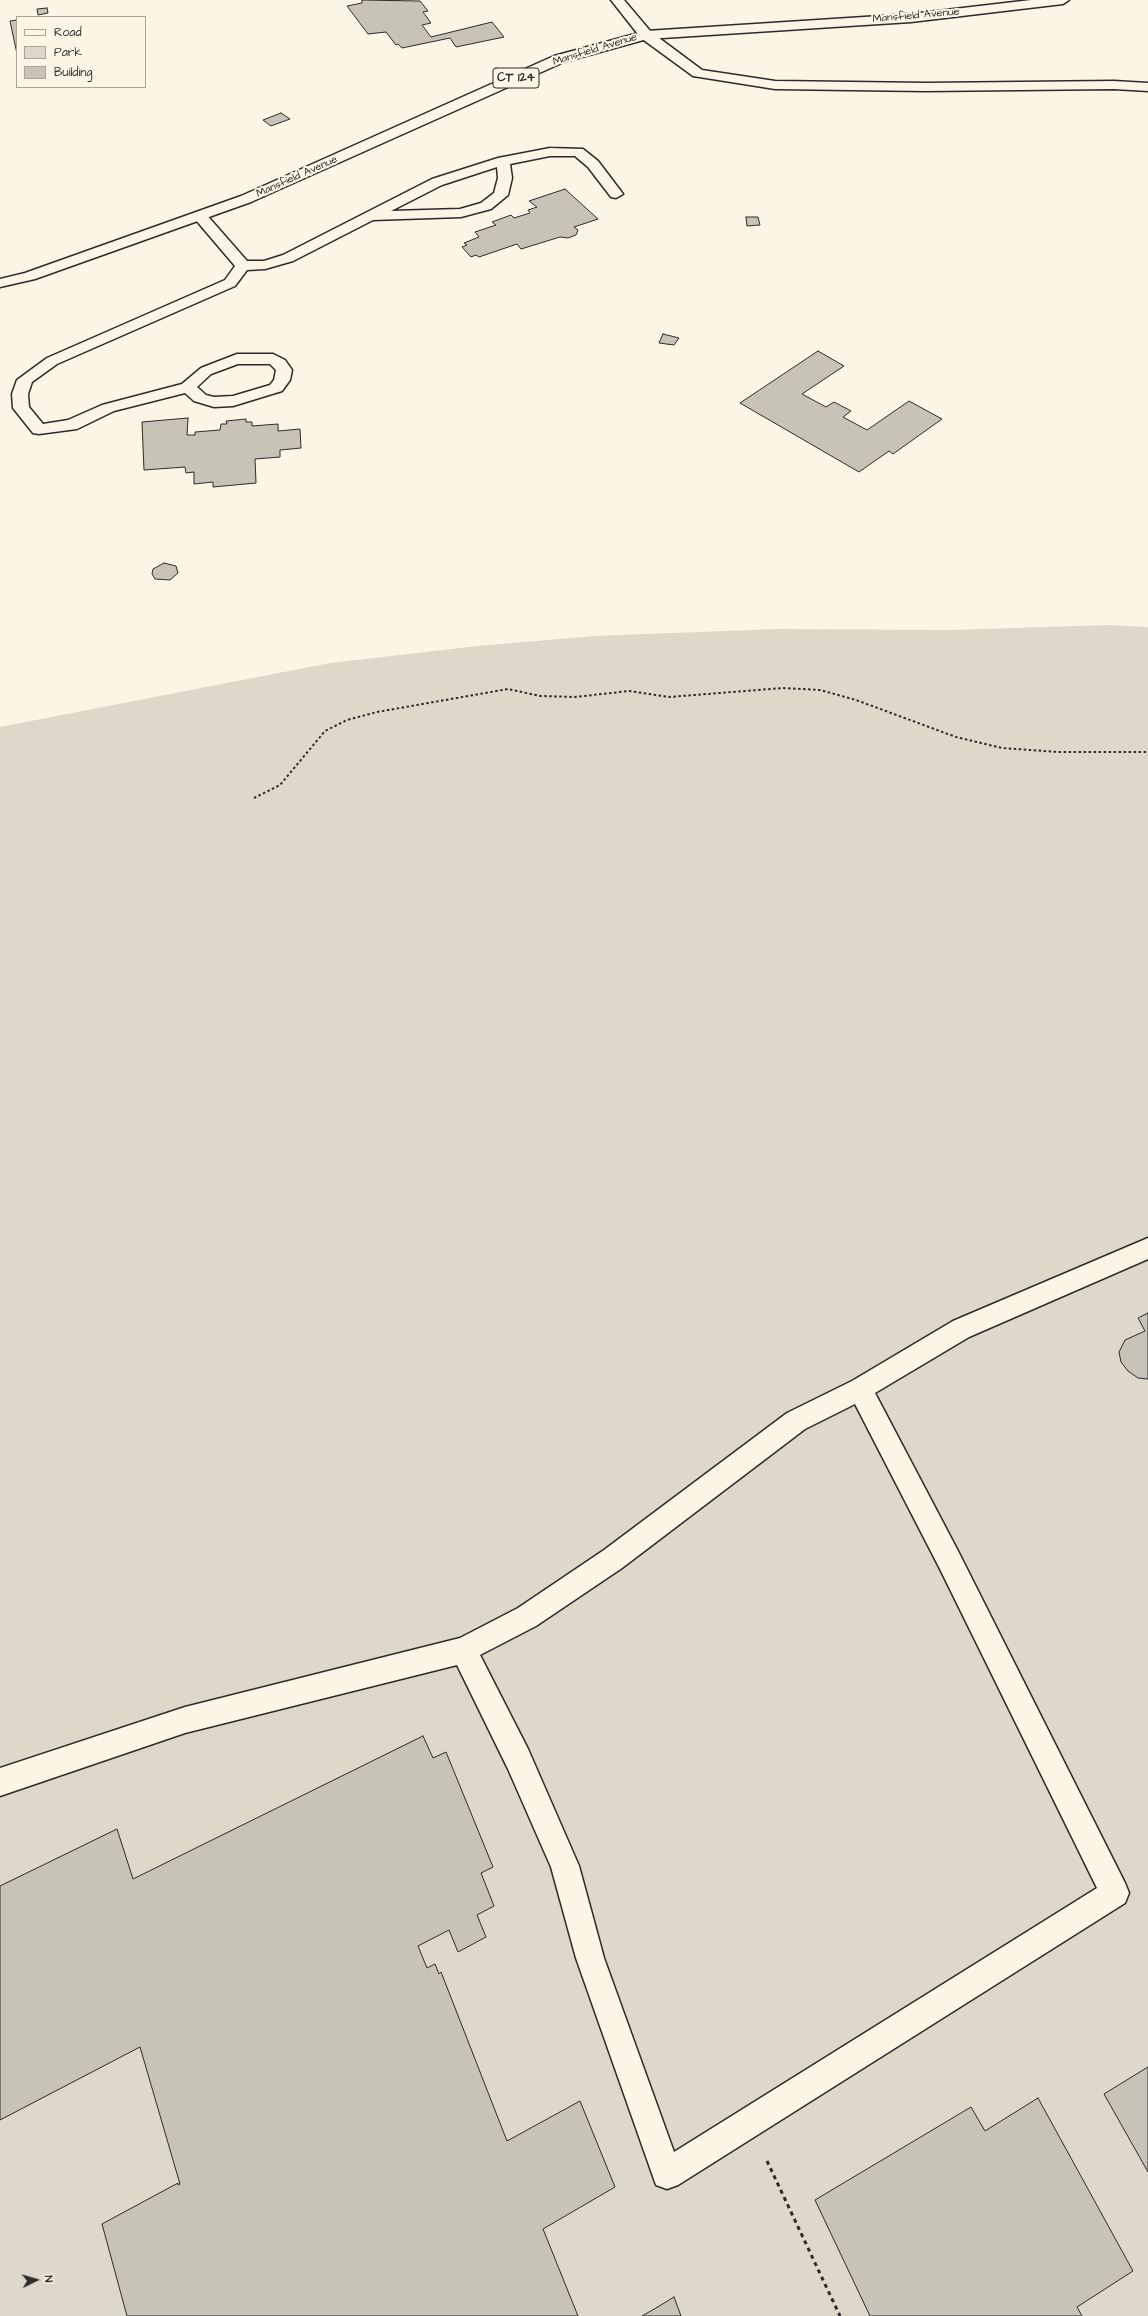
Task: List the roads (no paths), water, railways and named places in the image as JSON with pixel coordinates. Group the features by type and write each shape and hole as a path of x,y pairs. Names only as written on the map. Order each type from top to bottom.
{"main road":[{"path":"617,0 646,35 698,73 775,85 1114,85 1148,87"},
{"name":"Mansfield Avenue","path":"0,283 30,276 253,196 559,59 646,35 911,18 1062,0"},
{"path":"188,387 200,398 214,402 233,401 261,394 276,388 282,380 284,370 280,363 273,359 238,359 218,365 206,371 188,387 108,408 71,424 39,429 21,408 20,394 25,380 52,361 230,283 243,266 265,265 288,258 437,182 503,162 550,152 578,152 593,164 616,194"},
{"path":"371,216 461,213 486,206 501,195 505,178 503,162"},
{"path":"200,216 243,266"},
{"path":"3,1784 185,1720 463,1650 527,1617 613,1559 796,1421 860,1389 961,1329 1148,1248"},
{"path":"463,1650 518,1760 565,1866 590,1958 667,2174 1115,1893 1028,1722 949,1560 860,1389"}]}
